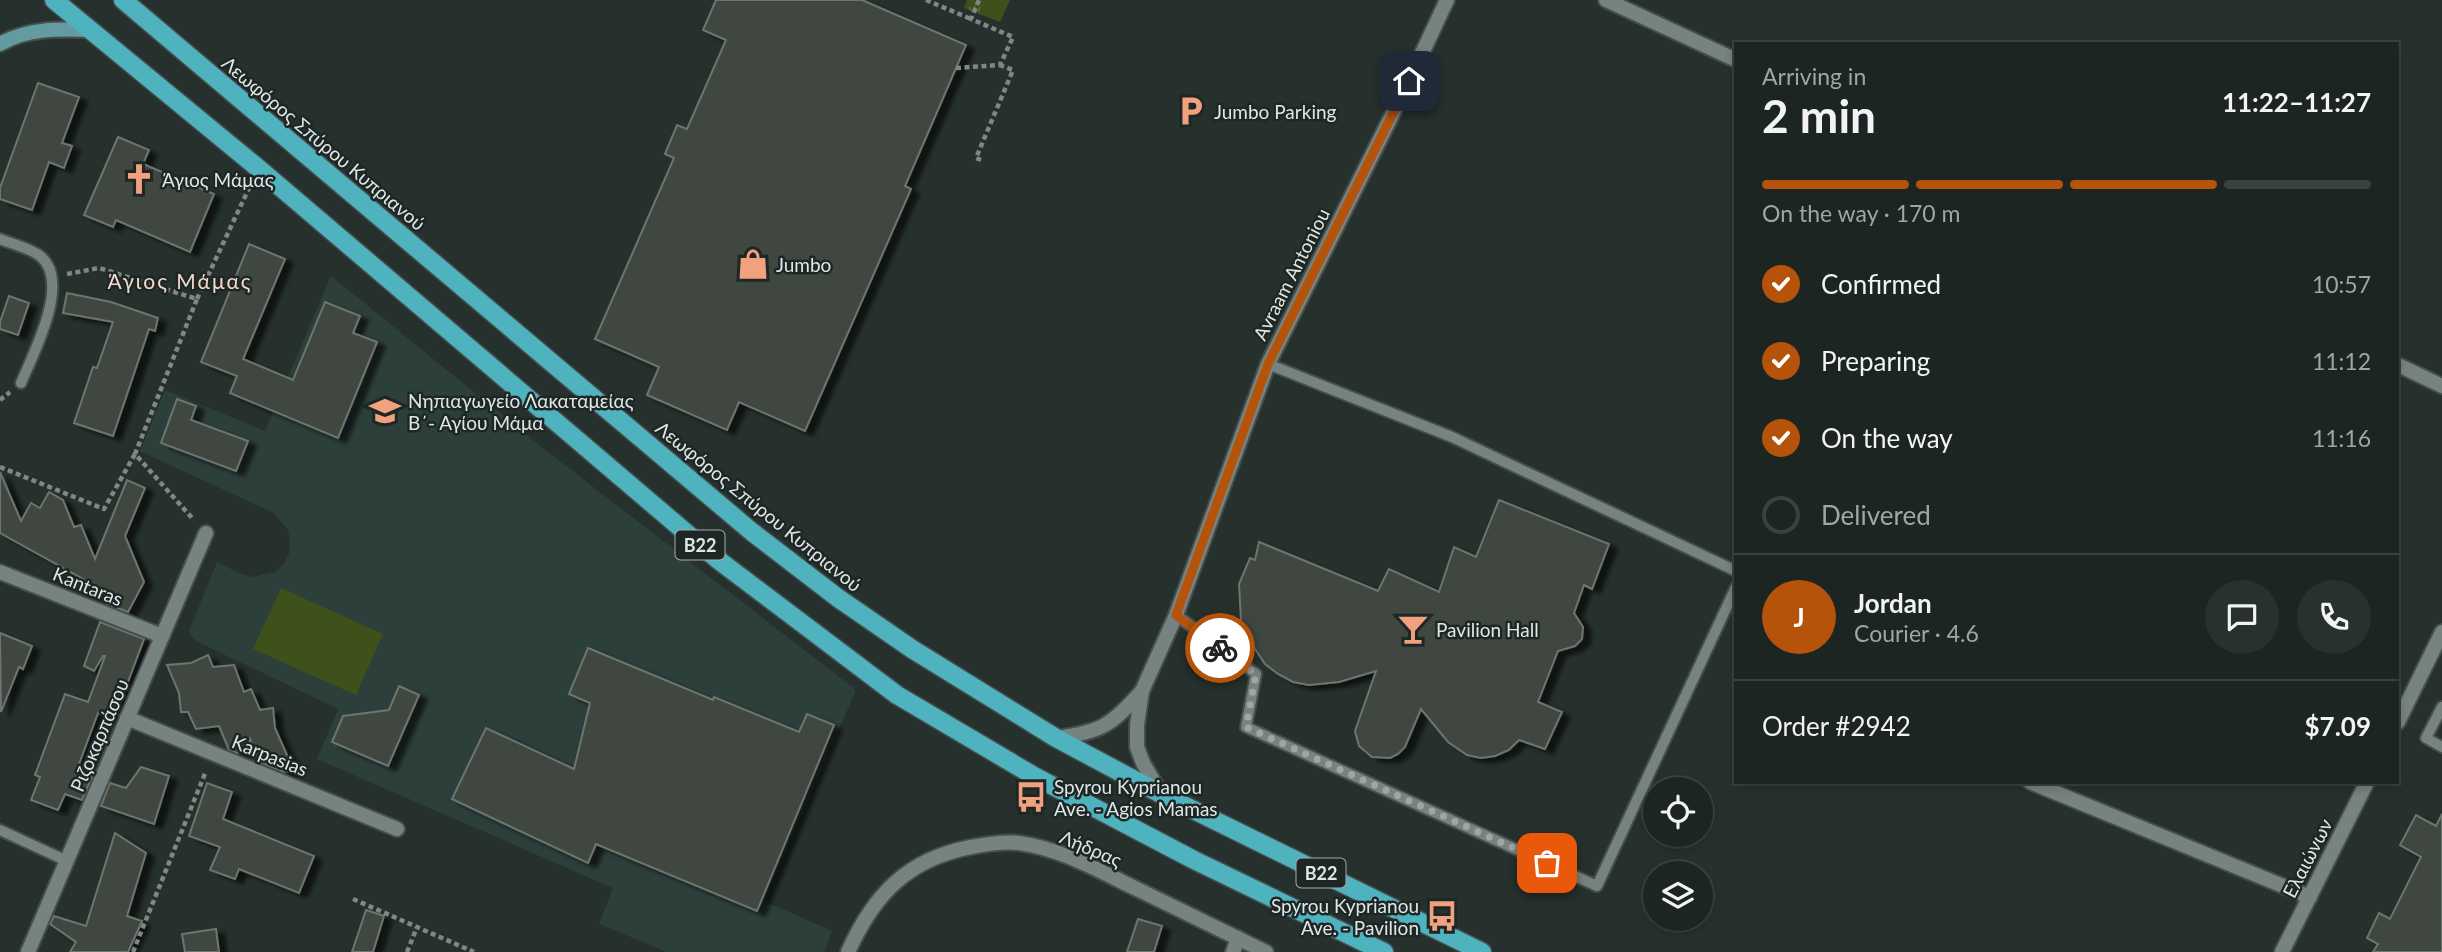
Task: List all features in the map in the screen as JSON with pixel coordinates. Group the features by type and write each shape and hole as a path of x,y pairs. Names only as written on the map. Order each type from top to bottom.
{"main road":[{"name":"B22","path":"54,0 258,168 717,559 897,695 1046,783 1194,860 1384,952"},
{"name":"Λεωφόρος Σπύρου Κυπριανού","path":"123,0 752,532 838,598 912,649 1056,738 1161,794 1482,952"}],"street":[{"name":"Avraam Antoniou","path":"1142,691 1176,615 1268,364 1447,0"},
{"path":"1606,0 1734,60"},
{"path":"0,44 12,37 48,28 90,30"},
{"path":"2399,365 2442,386"},
{"name":"Ριζοκαρπάσου","path":"28,952 206,533"},
{"name":"Kantaras","path":"0,572 162,636"},
{"path":"2399,720 2442,632"},
{"path":"1056,738 1086,734 1104,727 1117,718 1142,691"},
{"path":"1142,691 1137,747 1161,794"},
{"name":"Karpasias","path":"127,718 397,829"},
{"path":"2035,784 2310,897"},
{"name":"Ελαιώνων","path":"2283,952 2366,784"},
{"name":"Λήδρας","path":"848,952 873,905 890,885 920,863 948,851 1017,843 1063,853 1235,945 1266,952"}],"lane":[{"path":"0,239 40,255 49,267 52,278 53,296 46,322 22,383"},
{"path":"1268,364 1452,437 1734,570"},
{"path":"1176,615 1256,674 1246,727 1597,886 1734,591"},
{"path":"2442,707 2426,738 2442,747"},
{"path":"0,830 67,860"}],"path":[{"path":"926,0 1013,37 1000,65"},
{"path":"971,19 979,0"},
{"path":"956,68 1000,65 1013,71 976,158 981,160"},
{"path":"0,467 104,509 135,454 197,299 258,168"},
{"path":"52,278 100,268 197,299"},
{"path":"135,454 206,533"},
{"path":"133,952 214,753"},
{"path":"353,899 474,952"},
{"path":"407,952 417,927"}],"shaded area":[{"path":"331,276 548,452 856,690 764,901 832,931 824,952 667,952 599,924 613,888 317,759 338,709 196,641 191,636 189,631 217,562 253,577 275,572 284,564 289,554 288,530 274,513 140,451 165,390 265,431"}],"green space":[{"path":"967,0 1010,0 1000,22 964,8"},
{"path":"281,588 383,634 356,695 253,649"}],"building":[{"name":"Jumbo","path":"716,0 862,0 966,45 905,186 911,189 805,431 739,402 727,430 647,395 659,367 595,339 674,158 665,154 677,125 687,129 726,40 703,30"},
{"path":"38,83 79,97 62,143 72,146 64,168 49,162 32,210 0,199 0,188"},
{"name":"Άγιος Μάμας","path":"118,137 149,150 143,164 214,194 190,252 116,220 113,227 84,215"},
{"path":"249,244 285,259 243,359 293,380 325,302 360,316 353,333 377,342 338,438 230,393 237,376 201,362"},
{"path":"67,293 111,302 158,318 155,331 149,329 113,436 74,423 93,367 97,368 113,322 63,313"},
{"path":"9,296 29,303 18,335 0,329"},
{"path":"177,399 196,406 191,420 248,441 236,471 161,443"},
{"path":"0,472 21,521 31,503 40,508 49,492 63,500 74,527 81,525 95,559 127,480 145,488 125,536 144,582 128,612 107,604 110,597 85,584 83,579 0,533"},
{"name":"Pavilion Hall","path":"1499,500 1609,544 1592,589 1584,585 1574,613 1583,627 1582,639 1575,646 1558,651 1538,702 1562,712 1545,749 1519,740 1509,750 1495,756 1481,758 1467,755 1448,742 1421,709 1405,747 1398,754 1390,758 1372,757 1359,746 1355,731 1376,671 1339,682 1309,685 1293,682 1265,664 1246,635 1241,621 1239,584 1250,558 1255,560 1259,542 1378,591 1389,569 1439,592 1454,547 1476,557"},
{"path":"100,622 144,639 114,719 98,713 76,772 92,777 82,800 65,794 58,810 31,800 40,777 35,775 65,694 88,702 105,656 94,671 84,666"},
{"path":"0,633 32,646 23,669 19,667 1,712"},
{"path":"588,648 799,732 807,714 834,725 757,911 596,844 588,863 452,799 486,728 574,769 590,703 569,694"},
{"path":"208,655 213,667 234,665 244,692 251,689 260,710 273,708 275,728 294,771 284,772 260,762 250,739 247,749 237,753 229,750 219,726 196,729 188,712 181,712 179,693 167,665 191,663"},
{"path":"399,686 419,695 388,766 332,742 343,716 389,710"},
{"path":"141,767 169,776 154,824 101,806 110,783 126,788"},
{"path":"207,783 232,792 223,819 314,856 299,893 239,869 235,879 210,870 220,847 189,836"},
{"path":"2442,814 2442,952 2373,952 2378,944 2367,938 2379,913 2390,919 2421,857 2400,845 2416,815 2436,826"},
{"path":"115,833 146,853 127,916 142,921 128,952 70,952 76,942 50,924 54,916 86,926"},
{"path":"366,910 384,916 373,952 352,952"},
{"path":"1138,919 1162,926 1154,952 1127,952"},
{"path":"216,929 219,952 185,952 182,934"}],"way so far":[{"path":"1220,648 1256,674 1246,727 1547,863"}],"place":[{"name":"Jumbo Parking","path":"1191,111"},
{"name":"Άγιος Μάμας","path":"139,179"},
{"name":"Jumbo","path":"753,264"},
{"name":"Νηπιαγωγείο Λακαταμείας Β΄- Αγίου Μάμα","path":"385,411"},
{"name":"Pavilion Hall","path":"1413,629"},
{"name":"Spyrou Kyprianou Ave. - Agios Mamas","path":"1031,797"},
{"name":"Spyrou Kyprianou Ave. - Pavilion","path":"1442,916"}],"district":[{"name":"Άγιος Μάμας","path":"180,280"}],"route":[{"path":"1220,648 1176,615 1268,364 1409,81"}]}
